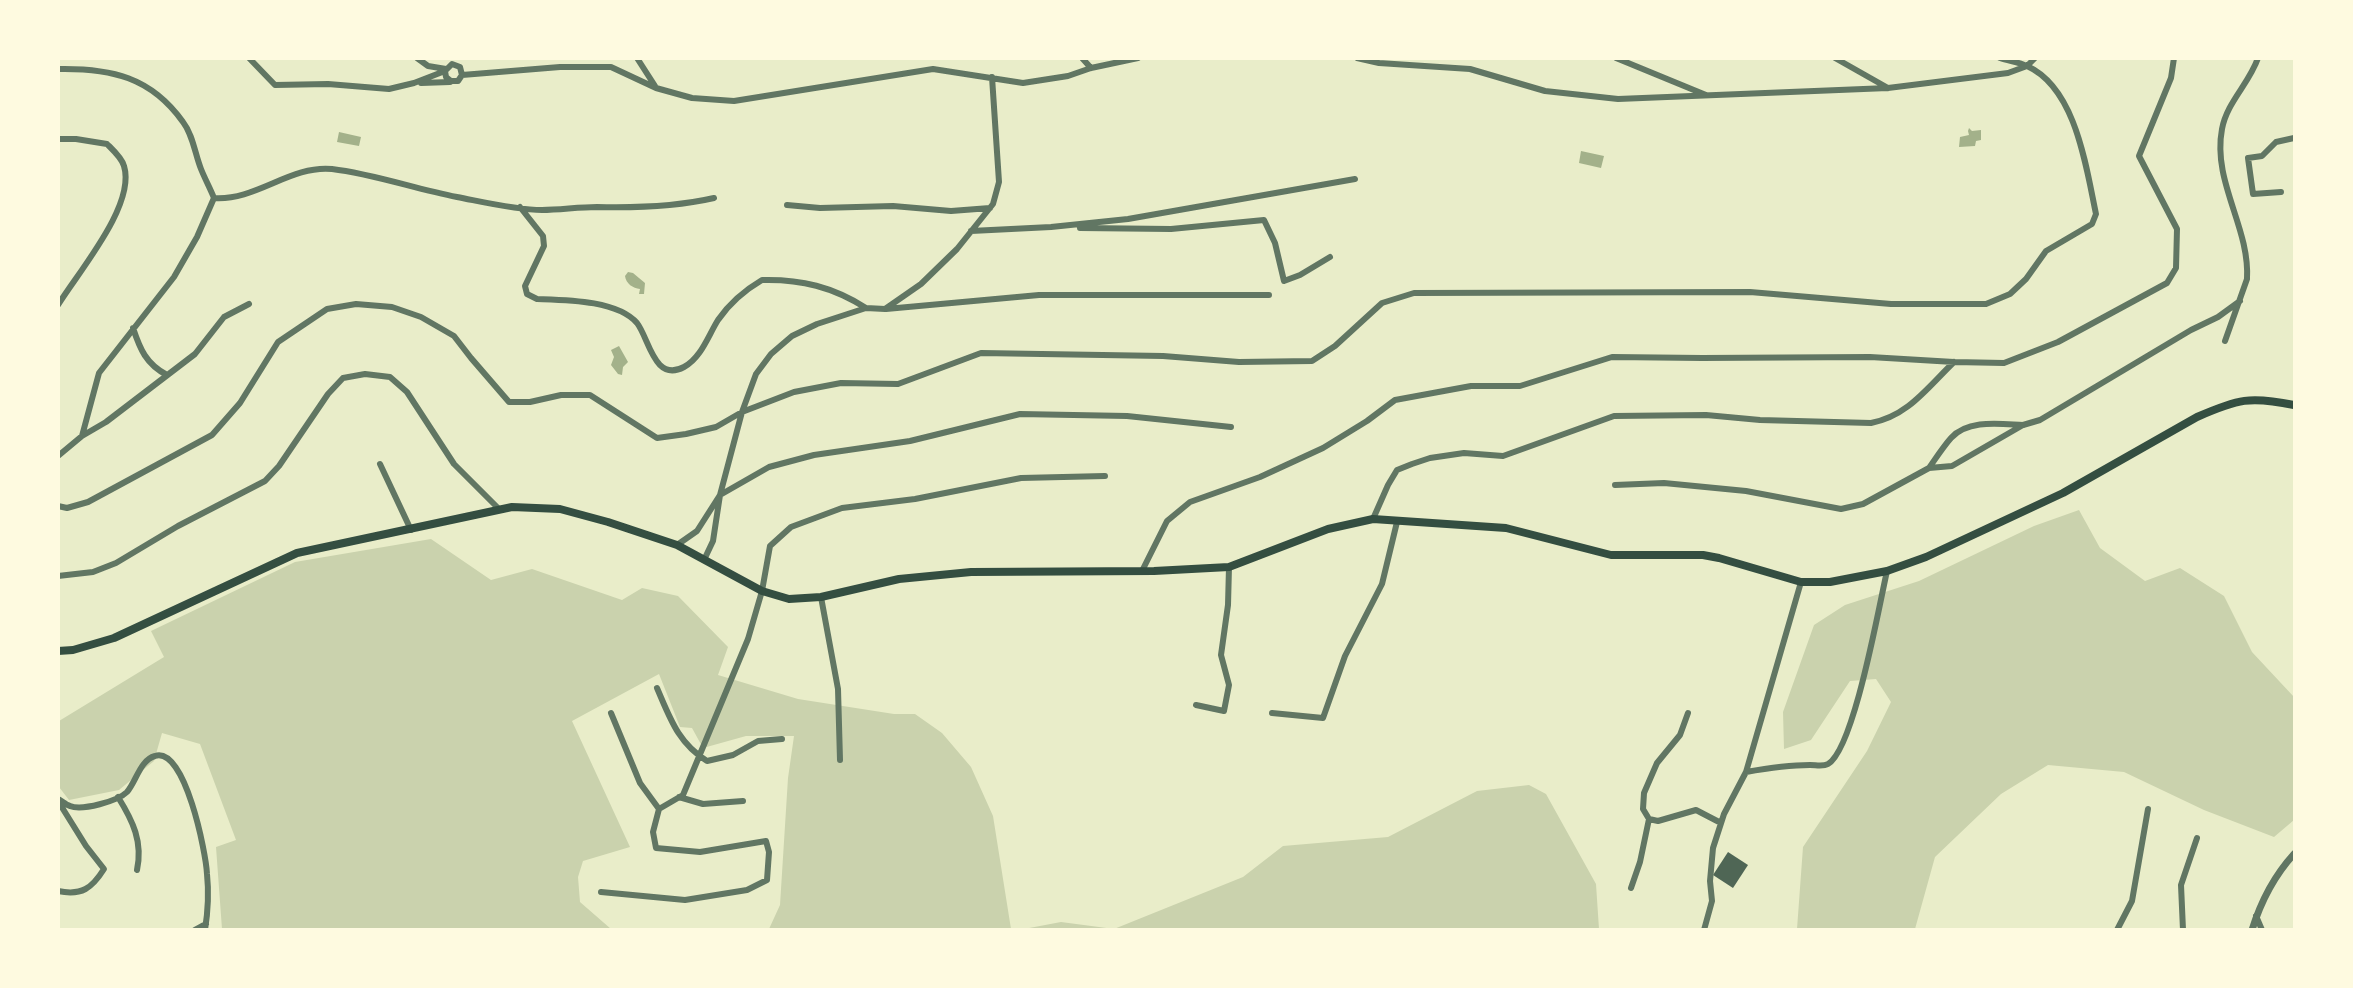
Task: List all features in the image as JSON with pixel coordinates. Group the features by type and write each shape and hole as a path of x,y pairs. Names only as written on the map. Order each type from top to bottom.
{"main road":[{"path":"58,651 73,650 114,638 297,553 499,509 535,507 560,509 677,545 762,591 789,599 821,597 899,579 936,574 1005,570 1142,571 1229,567 1328,529 1373,519 1506,528 1611,555 1711,556 1801,582 1830,582 1887,571 1926,557 2063,493 2218,407 2247,399 2264,399 2295,405"}],"street":[{"path":"249,58 275,85 328,84 389,89 414,83 455,64 460,68 462,75 458,81 414,83"},
{"path":"417,58 428,66 445,70"},
{"path":"637,58 656,88"},
{"path":"1082,58 1091,68"},
{"path":"462,75 560,67 610,67 656,88 692,98 734,101 933,69 1023,83 1068,76 1091,68 1138,58"},
{"path":"1357,58 1379,63 1470,69 1545,90 1618,99 1888,88 2008,73 2027,66 2035,58"},
{"path":"1616,58 1709,97"},
{"path":"1835,58 1888,88"},
{"path":"58,506 67,508 88,502 212,435 240,403 278,342 327,309 356,304 392,307 421,317 454,336 509,402 530,402 561,395 590,395 657,438 716,427 742,412 794,392 831,384 898,384 981,353 1163,356 1239,362 1312,361 1335,346 1382,303 1414,293 1750,292 1891,304 1986,304 2010,294 2026,279 2046,251 2092,224 2096,214 2080,140 2066,104 2048,83 2027,66 2000,58"},
{"path":"1142,571 1167,521 1190,502 1260,477 1323,448 1367,421 1395,400 1471,386 1520,386 1612,357 1870,357 2004,363 2058,342 2168,283 2176,268 2177,229 2139,156 2171,78 2174,58"},
{"path":"2225,341 2247,279 2247,255 2225,184 2220,149 2222,127 2229,107 2254,69 2258,58"},
{"path":"58,69 107,71 132,78 152,91 184,123 201,171 214,198 197,237 174,277 99,373 82,436"},
{"path":"445,70 446,77 451,81"},
{"path":"885,309 921,284 957,249 993,204 999,182 992,77"},
{"path":"2281,192 2253,195 2248,158 2262,156 2276,142 2295,138"},
{"path":"58,140 75,139 107,144 124,164 127,187 106,234 58,305"},
{"path":"214,198 225,199 242,195 299,172 330,169 456,197 540,210 593,207 648,208 691,204 714,198"},
{"path":"971,231 1051,227 1128,219 1355,179"},
{"path":"787,205 820,208 893,206 951,211 990,208"},
{"path":"520,207 543,236 544,246 525,286 527,294 537,299 610,306 636,323 656,362 673,370 684,368 697,356 719,319 730,306 762,280 820,285 866,308"},
{"path":"1051,227 1171,229 1264,220 1275,243 1284,281 1300,275 1330,257"},
{"path":"704,560 713,541 720,495 742,412 756,374 771,354 792,336 817,324 866,308 885,309 1039,295 1269,295"},
{"path":"1615,485 1664,483 1734,490 1841,509 1863,504 1929,468 1952,465 2023,425 2040,420 2218,317 2240,301"},
{"path":"58,456 195,354 224,317 249,304"},
{"path":"133,328 141,352 154,369 167,375"},
{"path":"1373,519 1397,471 1430,458 1464,453 1503,456 1614,416 1706,415 1760,420 1870,423 1885,421 1904,412 1954,362"},
{"path":"58,576 93,572 116,563 178,526 265,481 279,466 288,449 327,394 343,378 365,374 390,377 407,392 454,464 499,509"},
{"path":"677,545 697,531 720,495 769,467 814,455 932,436 1020,414 1127,416 1231,427"},
{"path":"1929,468 1953,436 1969,426 2023,425"},
{"path":"380,464 411,530"},
{"path":"601,892 685,900 747,890 767,880 770,852 766,841 700,852 656,848 653,832 659,808 683,795 748,639 762,591 770,546 791,527 842,508 915,499 1021,478 1105,476"},
{"path":"1272,713 1323,718 1345,656 1382,584 1397,522"},
{"path":"1196,705 1224,711 1229,685 1221,655 1228,606 1229,567"},
{"path":"1746,772 1782,765 1826,765 1836,758 1844,746 1853,721 1887,571"},
{"path":"1704,930 1712,901 1710,881 1713,848 1721,823 1746,772 1801,582"},
{"path":"821,597 838,689 840,760"},
{"path":"657,688 671,721 687,747 707,761 733,755 758,741 783,739"},
{"path":"1631,888 1640,862 1649,819 1643,809 1644,793 1657,763 1680,735 1688,712"},
{"path":"611,713 640,783 659,808"},
{"path":"58,800 72,808 92,806 118,798 127,792 145,763 154,756 164,756 174,762 190,796 201,837 207,873 208,911 205,927 195,930"},
{"path":"679,797 703,804 743,801"},
{"path":"118,798 136,831 139,846 137,870"},
{"path":"58,800 86,846 104,869 96,881 84,891 68,893 58,891"},
{"path":"2117,930 2132,901 2148,809"},
{"path":"1649,819 1658,821 1696,810 1721,823"},
{"path":"2183,930 2181,885 2197,838"},
{"path":"2252,930 2256,916 2279,870 2295,854"},
{"path":"2256,916 2262,930"}],"shaded area":[{"path":"1969,128 1972,131 1981,130 1981,140 1976,141 1975,146 1959,147 1960,137 1969,135"},
{"path":"339,132 361,137 359,146 337,142"},
{"path":"1581,151 1604,156 1601,168 1579,163"},
{"path":"628,272 633,273 645,283 644,294 639,294 640,289 628,283 625,276"},
{"path":"619,346 628,362 623,367 622,375 618,374 611,365 614,357 611,350"},
{"path":"2079,510 2100,548 2145,581 2180,568 2224,596 2252,652 2294,697 2294,820 2274,837 2204,810 2124,772 2048,765 2001,794 1935,857 1915,929 1797,929 1803,847 1867,751 1891,702 1876,679 1850,681 1811,740 1784,749 1783,712 1814,625 1845,605 1919,581 2034,526"},
{"path":"431,539 491,580 532,569 622,600 642,588 678,596 728,647 718,675 798,699 894,714 915,714 942,733 971,767 993,816 1011,929 769,929 780,905 788,778 794,736 746,736 703,748 692,728 680,727 659,674 572,721 630,847 583,861 578,877 580,902 611,929 222,929 216,847 236,840 200,744 162,733 154,761 119,790 69,800 59,787 59,721 164,657 151,631 295,562"},
{"path":"1529,785 1546,794 1596,884 1599,929 1114,929 1243,877 1283,846 1388,837 1477,791"},
{"path":"1061,922 1114,929 1024,929"}],"building":[{"path":"1728,852 1748,865 1733,888 1713,875"}]}
